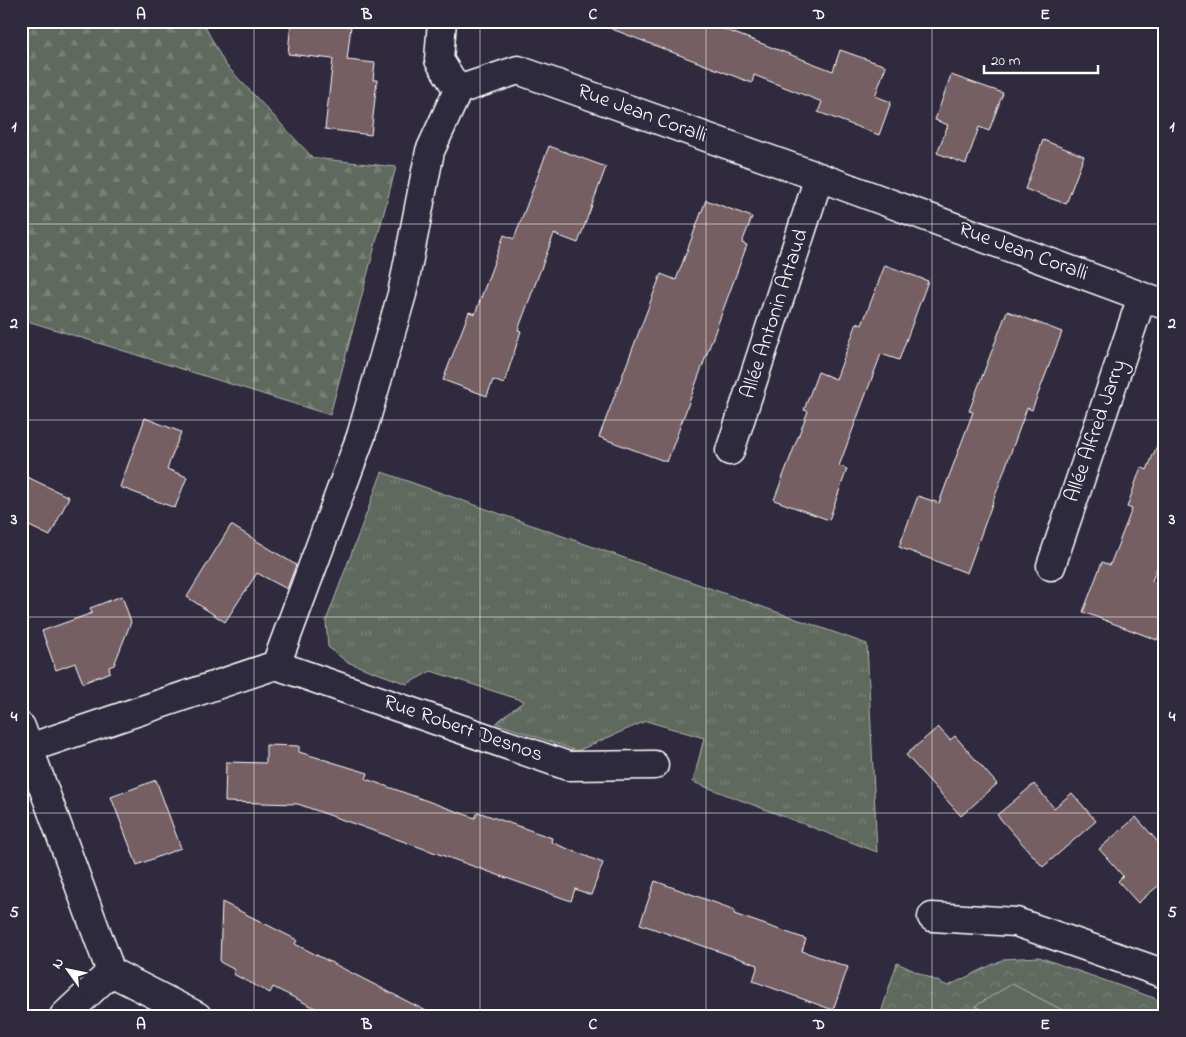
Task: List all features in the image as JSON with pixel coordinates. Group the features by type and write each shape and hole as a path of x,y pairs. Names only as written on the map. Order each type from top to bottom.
{"street":[{"path":"197,1016 111,972 25,738 276,665 361,436 402,294 430,151 458,90 439,60 442,21"},
{"name":"Rue Jean Coralli","path":"458,90 518,70 819,177 1153,301"},
{"name":"Allée Antonin Artaud","path":"730,451 819,177"},
{"name":"Allée Alfred Jarry","path":"1050,566 1153,301"},
{"name":"Rue Robert Desnos","path":"276,665 568,766 654,766"},
{"path":"932,917 1016,922 1165,974"},
{"path":"64,1016 111,972"}],"green space":[{"path":"21,21 202,21 225,64 313,158 396,167 330,415 21,319"},
{"path":"382,472 867,644 877,852 693,782 704,738 646,721 577,751 496,723 524,701 431,671 407,684 347,662 328,647 326,621"},
{"path":"1039,957 1165,1002 1165,1016 880,1016 897,963 948,986 1004,959"},
{"path":"1012,984 1074,1016 993,1016 975,1006"}],"building":[{"path":"291,21 338,21 338,25 351,26 347,60 375,63 373,80 377,80 371,135 325,129 333,59 288,54"},
{"path":"599,21 703,21 833,71 840,50 886,66 875,96 891,102 879,135 818,112 822,102 754,75 752,83 599,24"},
{"path":"951,75 1003,93 989,131 979,127 966,164 937,153 948,125 935,120"},
{"path":"1043,140 1084,156 1066,204 1025,189"},
{"path":"549,146 606,167 578,243 554,234 518,330 521,331 504,384 493,380 487,396 443,380 469,312 475,314 504,235 514,239"},
{"path":"706,200 752,217 742,243 747,245 667,462 599,437 661,274 676,280"},
{"path":"885,265 928,281 899,360 881,354 839,466 847,469 829,520 774,500 808,411 804,410 818,372 836,379 857,323 862,325"},
{"path":"1007,311 1062,332 1032,410 1027,408 967,573 899,547 918,496 939,503 973,412 969,411"},
{"path":"145,418 181,432 167,469 187,477 175,508 120,487"},
{"path":"1163,431 1165,431 1165,547 1152,581 1165,585 1165,621 1157,640 1083,612 1102,562 1110,565 1132,509 1127,507 1141,467 1147,470"},
{"path":"21,474 69,497 50,536 21,522"},
{"path":"231,525 296,565 287,589 257,573 225,622 187,597"},
{"path":"122,596 131,622 114,665 109,667 110,672 83,683 75,663 56,670 42,631 92,613 90,608"},
{"path":"938,727 950,740 955,736 997,784 961,816 906,755"},
{"path":"266,745 299,746 299,752 368,773 366,779 475,818 478,812 552,838 551,842 603,863 591,895 575,889 571,901 298,804 225,802 226,762 266,763"},
{"path":"156,780 181,848 137,865 111,797"},
{"path":"1034,784 1054,808 1072,793 1096,821 1043,867 997,815"},
{"path":"1136,817 1165,850 1165,880 1138,903 1118,881 1123,876 1099,849"},
{"path":"655,881 735,910 734,914 806,939 802,951 848,967 833,1010 753,981 758,965 640,924"},
{"path":"222,902 297,940 295,944 436,1016 331,1016 273,987 270,993 233,974 235,970 220,962"}]}
